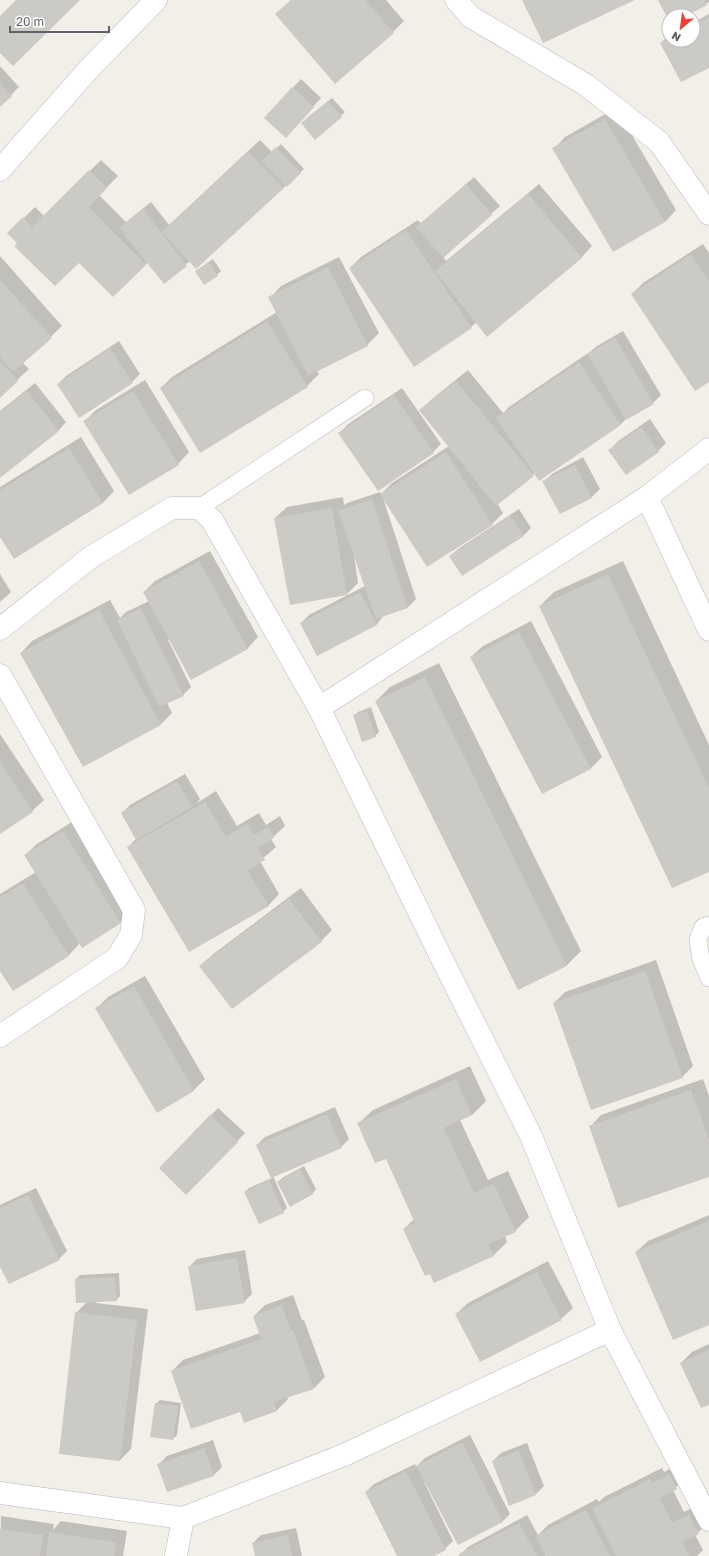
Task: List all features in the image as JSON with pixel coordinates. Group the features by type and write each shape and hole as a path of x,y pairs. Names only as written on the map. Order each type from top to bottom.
{"street":[{"path":"0,170 88,70 156,0"},
{"path":"456,0 471,17 586,85 659,142 709,214"},
{"path":"319,708 647,497 709,449"},
{"path":"647,497 709,630"},
{"path":"0,629 91,557 172,508 199,508 212,520 319,708 531,1136 610,1330 709,1520"},
{"path":"0,675 134,910 131,935 117,958 0,1036"},
{"path":"0,1492 183,1518 344,1455 610,1330"},
{"path":"176,1556 183,1518"}],"lane":[{"path":"199,508 365,398"},
{"path":"709,925 703,927 698,940 701,959 709,978"}],"building":[{"path":"16,0 80,0 13,66 0,53 0,16"},
{"path":"291,0 365,0 394,33 335,84 275,14"},
{"path":"522,0 635,0 543,43"},
{"path":"658,0 705,0 707,5 701,8 662,8"},
{"path":"709,17 709,68 681,82 663,48 701,48 701,22"},
{"path":"0,83 12,96 0,107"},
{"path":"292,87 314,107 286,138 264,118"},
{"path":"328,101 342,117 315,140 301,123"},
{"path":"605,119 665,222 613,252 552,148"},
{"path":"276,147 301,173 287,187 261,161"},
{"path":"248,151 284,188 196,269 162,232"},
{"path":"89,170 107,188 89,207 146,265 113,297 79,263 55,286 14,246 17,243 7,233 23,217 32,227"},
{"path":"466,184 492,215 443,258 416,227"},
{"path":"528,194 582,258 487,337 435,271"},
{"path":"143,209 187,266 164,284 119,228"},
{"path":"406,230 472,328 414,367 349,268"},
{"path":"691,254 709,281 709,382 695,391 631,294"},
{"path":"209,262 218,276 204,285 195,271"},
{"path":"328,267 368,346 308,376 268,297"},
{"path":"0,280 52,338 13,372 0,357"},
{"path":"267,321 308,387 200,453 160,388"},
{"path":"615,338 654,404 626,420 587,354"},
{"path":"110,348 133,383 79,418 57,384"},
{"path":"0,361 18,381 0,398"},
{"path":"579,362 621,425 539,481 496,418"},
{"path":"456,381 534,476 496,506 419,410"},
{"path":"27,391 59,431 0,478 0,412"},
{"path":"133,391 179,465 129,495 83,421"},
{"path":"394,395 434,453 378,491 338,433"},
{"path":"641,427 659,452 626,475 608,450"},
{"path":"69,448 103,503 14,559 0,537 0,490"},
{"path":"446,452 493,525 427,567 380,494"},
{"path":"575,465 592,498 560,514 542,481"},
{"path":"372,499 408,608 376,619 338,511"},
{"path":"332,508 347,595 290,605 274,518"},
{"path":"510,516 524,536 462,576 449,556"},
{"path":"199,561 248,649 191,680 143,592"},
{"path":"608,574 709,788 709,872 672,888 539,606"},
{"path":"360,592 377,625 317,656 300,623"},
{"path":"141,608 184,696 159,707 117,620"},
{"path":"99,610 161,725 83,767 20,653"},
{"path":"519,632 591,769 542,794 470,657"},
{"path":"425,677 567,966 518,990 375,701"},
{"path":"367,711 376,737 362,742 353,715"},
{"path":"0,762 33,812 0,834"},
{"path":"177,781 192,807 136,840 121,813"},
{"path":"205,802 226,837 247,824 254,835 268,827 274,838 258,848 265,860 247,870 269,906 189,952 127,847"},
{"path":"63,831 121,923 82,948 24,855"},
{"path":"23,883 69,956 13,991 0,971 0,897"},
{"path":"289,899 322,942 232,1009 199,966"},
{"path":"645,971 683,1078 591,1110 553,1003"},
{"path":"134,986 194,1091 157,1113 95,1008"},
{"path":"456,1079 472,1115 444,1128 474,1193 494,1184 516,1232 488,1244 494,1256 434,1283 430,1274 425,1276 403,1229 415,1223 386,1159 375,1163 357,1123"},
{"path":"691,1090 709,1139 709,1177 618,1208 589,1126"},
{"path":"327,1114 342,1148 271,1178 256,1145"},
{"path":"210,1115 238,1142 186,1195 159,1168"},
{"path":"300,1169 313,1194 290,1207 277,1182"},
{"path":"269,1180 284,1213 259,1224 244,1192"},
{"path":"28,1195 60,1260 9,1284 0,1267 0,1208"},
{"path":"709,1221 709,1325 673,1340 635,1252"},
{"path":"237,1258 245,1303 196,1311 188,1266"},
{"path":"537,1272 562,1320 480,1362 455,1314"},
{"path":"115,1277 117,1301 76,1303 75,1279"},
{"path":"282,1305 291,1331 293,1330 314,1389 274,1402 277,1411 244,1423 240,1412 191,1429 171,1371 261,1339 253,1316"},
{"path":"75,1312 137,1320 120,1461 59,1454"},
{"path":"709,1349 709,1405 701,1408 680,1363"},
{"path":"155,1403 178,1406 173,1440 150,1437"},
{"path":"462,1442 503,1522 458,1545 416,1466"},
{"path":"205,1448 214,1476 167,1492 157,1464"},
{"path":"519,1450 536,1495 509,1506 492,1461"},
{"path":"406,1471 446,1550 434,1556 397,1556 365,1492"},
{"path":"669,1474 677,1489 660,1498 672,1523 689,1515 699,1534 682,1542 689,1556 616,1556 592,1508 650,1479 652,1483"},
{"path":"586,1510 610,1556 546,1556 535,1536"},
{"path":"519,1523 537,1556 459,1556 459,1554"},
{"path":"0,1529 43,1535 40,1556 0,1556"},
{"path":"49,1532 116,1542 114,1556 46,1556"},
{"path":"288,1535 292,1556 255,1556 252,1543"}]}
